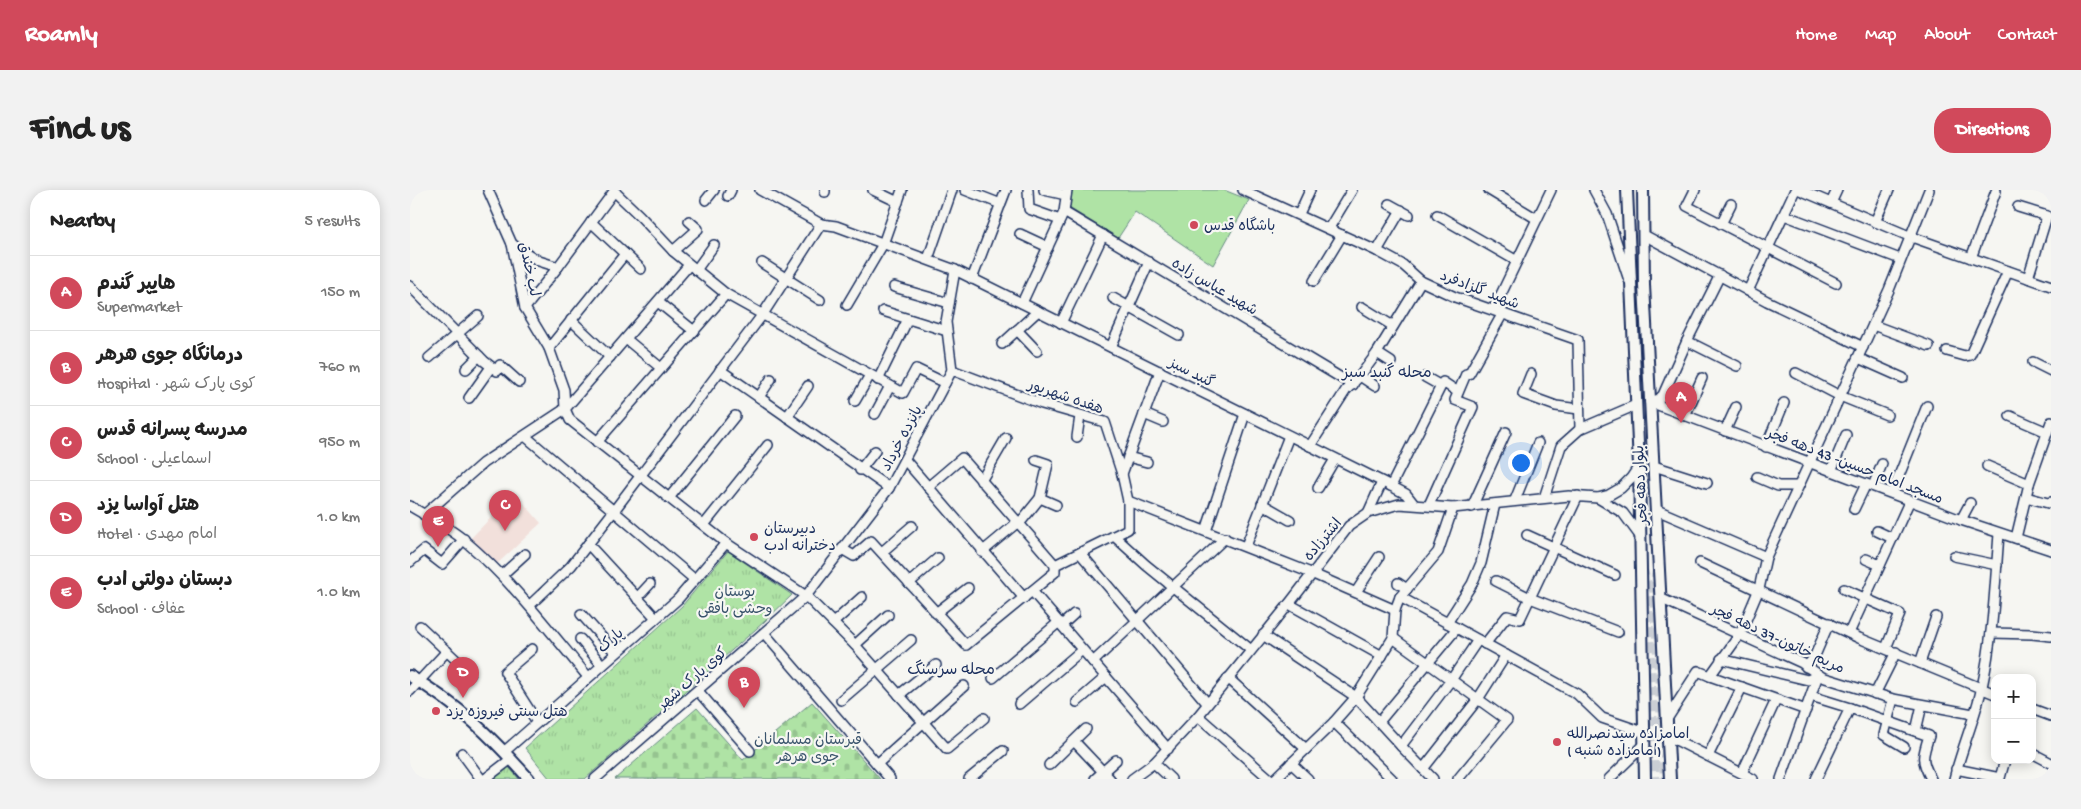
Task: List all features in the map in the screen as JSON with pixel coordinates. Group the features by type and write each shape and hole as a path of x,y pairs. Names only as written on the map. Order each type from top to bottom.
{"main road":[{"name":"بلوار دهه فجر","path":"1627,190 1639,466 1645,779"},
{"name":"بلوار دهه فجر","path":"1643,190 1644,285 1662,598 1670,779"},
{"path":"414,679 466,714 508,755 529,779"}],"street":[{"name":"لب خندق","path":"488,190 512,244 524,308 549,348 564,390 565,409"},
{"path":"524,308 558,267 614,190 673,251 726,294 903,393 916,369 945,383"},
{"path":"706,200 714,190"},
{"name":"گنبد سبز","path":"760,190 821,224 836,226 955,270 1391,486 1406,494 1413,503"},
{"path":"874,190 898,202"},
{"path":"847,305 883,244 902,190"},
{"path":"928,260 952,190"},
{"path":"965,190 1001,204"},
{"path":"972,279 1006,190"},
{"name":"شهید عباس زاده","path":"1028,190 1029,209 1062,216 1103,235 1353,384"},
{"path":"1022,303 1062,216 1067,193 1044,190"},
{"name":"شهید گلزادفرد","path":"1243,190 1261,193 1299,214 1377,251 1403,265 1421,281 1455,297 1578,340 1580,429"},
{"path":"1299,214 1310,190"},
{"path":"1329,228 1352,190"},
{"path":"1489,190 1537,220"},
{"path":"1429,505 1473,407 1455,400 1458,392 1499,311 1517,261 1551,190"},
{"path":"1594,190 1607,214 1630,284"},
{"path":"1695,190 1687,206 1836,283"},
{"path":"1748,291 1795,190"},
{"path":"1800,190 1909,236 2051,286"},
{"path":"1831,203 1837,190"},
{"path":"1875,222 1889,190"},
{"path":"1710,676 1740,634 1759,589 1766,558 1873,325 1929,190"},
{"path":"1971,258 1996,191"},
{"path":"1377,251 1405,212 1389,204"},
{"path":"1721,224 1731,204"},
{"path":"2018,207 2047,216 2028,278"},
{"path":"1437,215 1517,261"},
{"path":"1784,215 1900,259"},
{"path":"673,251 698,229 689,220"},
{"path":"591,222 641,269"},
{"path":"530,605 571,566 614,512 763,314 788,279 821,224"},
{"path":"1020,234 1048,246"},
{"path":"1061,323 1103,235"},
{"path":"1314,281 1342,235"},
{"path":"1644,235 1748,291 1863,346"},
{"path":"512,244 539,261 558,267"},
{"path":"424,515 484,463 565,409 658,302 714,245"},
{"path":"549,348 625,254"},
{"path":"1111,347 1148,262"},
{"path":"762,263 820,300"},
{"path":"952,370 946,322 955,270"},
{"path":"1947,351 1965,356 1970,355 2008,271"},
{"path":"1650,402 1659,399 1663,394 1686,341 1720,275"},
{"path":"1310,446 1346,390 1360,376 1377,353 1421,281"},
{"path":"410,286 494,369"},
{"path":"894,287 949,303"},
{"path":"597,442 726,294"},
{"path":"1113,298 1180,335"},
{"path":"658,302 694,331"},
{"path":"1362,307 1393,326"},
{"path":"884,311 947,331"},
{"path":"1002,344 1038,311"},
{"path":"429,358 478,316"},
{"path":"855,401 874,378 908,319"},
{"path":"571,320 610,357"},
{"path":"1873,325 1929,346"},
{"path":"1017,330 1037,351"},
{"path":"626,339 661,368"},
{"path":"1686,341 1737,366"},
{"path":"1377,353 1391,362"},
{"path":"466,369 480,356"},
{"path":"1858,358 1904,378"},
{"path":"2033,362 2051,371"},
{"path":"469,398 494,369 500,365 518,382"},
{"path":"720,370 860,470 889,488"},
{"name":"پانزده خرداد","path":"806,596 889,488 952,370"},
{"name":"هفده شهریور","path":"952,370 1080,416 1105,422 1122,474 1128,501 1128,529 1055,565"},
{"path":"1122,474 1160,372"},
{"path":"1796,373 1840,396 1887,415"},
{"path":"1531,374 1523,394 1556,406 1580,409"},
{"path":"1360,376 1375,386"},
{"path":"1425,377 1441,386"},
{"path":"1685,416 1702,378"},
{"path":"759,397 771,379"},
{"path":"1391,486 1443,382 1458,392"},
{"path":"786,417 808,386"},
{"path":"875,414 890,386"},
{"name":"مسجد امام حسین- 43 دهه فجر","path":"1650,402 1961,520 2051,550"},
{"path":"1766,447 1784,403"},
{"path":"1544,498 1561,446 1580,429 1636,405"},
{"path":"1892,493 1926,406"},
{"path":"1724,431 1736,407"},
{"path":"565,409 570,420 726,543 806,596 855,645 947,749 984,718"},
{"path":"1144,414 1163,422"},
{"path":"1206,531 1245,414"},
{"path":"669,498 734,416"},
{"path":"1076,437 1080,416"},
{"path":"2010,416 2050,426 2029,484 2016,538"},
{"path":"1472,507 1506,432"},
{"path":"1831,471 1846,435"},
{"path":"525,436 694,579"},
{"path":"1246,546 1289,436"},
{"path":"980,481 1006,438"},
{"path":"1515,500 1538,443"},
{"path":"704,525 768,446"},
{"path":"860,470 875,451"},
{"path":"1128,456 1147,462"},
{"path":"842,549 854,556 871,541 966,644 1055,572 1055,565 980,481 962,458 928,487"},
{"path":"1318,488 1335,459"},
{"path":"905,460 982,552 1024,598"},
{"path":"982,552 1018,523 1040,498 1048,464 1036,460"},
{"path":"1854,509 1882,464"},
{"name":"اشترزاده","path":"1132,779 1154,763 1198,716 1289,604 1349,526 1368,513 1399,504 1413,503 1453,508 1544,498 1578,496 1598,498 1609,495 1621,488 1639,466"},
{"path":"1654,466 1707,483"},
{"path":"1987,466 2029,484"},
{"path":"1757,477 1778,486 1798,486"},
{"path":"1368,513 1382,482"},
{"path":"1401,746 1481,642 1507,616 1520,619 1578,496"},
{"path":"2026,497 2048,503 2051,502"},
{"path":"1040,498 1056,505"},
{"path":"1598,498 1611,504 1623,513 1640,536"},
{"path":"1849,633 1910,500"},
{"path":"1128,501 1246,546 1395,610"},
{"path":"1961,520 1970,503"},
{"path":"1262,504 1290,520"},
{"path":"1447,623 1472,584 1481,563 1495,504"},
{"path":"410,506 464,539 502,575 530,605 588,677"},
{"path":"1275,779 1334,722 1356,697 1393,638 1395,610 1400,597 1438,552 1453,508"},
{"path":"1656,510 1766,558"},
{"path":"882,552 912,526"},
{"path":"1877,531 1892,538"},
{"path":"1954,779 1982,689 1992,633 1999,534"},
{"path":"1527,535 1615,575"},
{"path":"1114,536 1146,565 1251,650"},
{"path":"1093,662 1225,538"},
{"path":"410,562 424,550 442,564 464,539"},
{"name":"پارک","path":"483,779 508,755 537,722 678,599 726,543"},
{"path":"588,544 656,618"},
{"path":"1080,553 1207,703"},
{"path":"502,575 525,554"},
{"path":"1954,556 1997,565"},
{"path":"1356,592 1379,557"},
{"path":"909,583 938,558"},
{"path":"1866,559 1880,565"},
{"path":"1700,563 1759,589 1849,633 1991,692"},
{"path":"1496,581 1530,598 1618,632"},
{"path":"1398,583 1407,589"},
{"path":"637,598 650,584"},
{"path":"936,613 968,588"},
{"path":"1844,589 1900,614 1886,648"},
{"path":"1032,591 1168,749"},
{"name":"کوی پارک شهر","path":"595,779 806,596"},
{"path":"834,623 862,597"},
{"path":"1400,597 1577,694 1602,718 1643,732"},
{"name":"مریم خاتون-37 دهه فجر","path":"1662,598 1802,663 1818,675 1893,699 1973,714"},
{"path":"1289,604 1382,656"},
{"path":"581,614 616,653"},
{"path":"993,678 1074,614"},
{"path":"855,645 888,615"},
{"path":"1920,663 1936,617"},
{"path":"1806,667 1814,658 1829,623"},
{"path":"420,626 470,672"},
{"path":"1379,722 1457,628"},
{"path":"764,632 890,779"},
{"path":"1992,633 2051,636"},
{"path":"1262,635 1356,697 1434,779"},
{"path":"1393,638 1507,720 1458,779"},
{"path":"580,639 602,665"},
{"path":"840,700 911,640"},
{"path":"532,648 505,672 537,722"},
{"path":"1019,704 1082,650"},
{"path":"410,691 414,679 447,651"},
{"path":"1875,694 1896,652"},
{"path":"1423,769 1478,699 1506,655"},
{"path":"1721,659 1808,680 1818,675"},
{"path":"899,695 936,665"},
{"path":"1667,719 1698,671 1806,710"},
{"path":"1781,779 1818,675"},
{"path":"1077,702 1106,677"},
{"path":"1228,678 1306,748"},
{"path":"877,764 964,686"},
{"path":"1708,756 1742,687"},
{"path":"698,691 750,751"},
{"path":"1811,696 1930,736 1923,754 1922,763 1931,779"},
{"path":"1893,699 1884,735 1904,747"},
{"path":"1742,774 1776,700"},
{"path":"1916,732 1922,705"},
{"path":"1816,779 1850,708"},
{"path":"2036,710 2051,716"},
{"path":"1198,716 1270,779"},
{"path":"1334,722 1392,779"},
{"path":"1049,765 1086,729"},
{"path":"1668,736 1753,779"},
{"path":"1074,741 1110,779"},
{"path":"1609,779 1644,745"},
{"path":"969,779 1004,751"},
{"path":"462,753 483,779"},
{"path":"2036,755 2051,763"},
{"path":"1095,779 1116,760"},
{"path":"1154,763 1171,779"},
{"path":"1291,763 1308,779"},
{"path":"1956,770 2000,778 2003,764"}],"shaded area":[{"path":"515,493 541,523 496,565 470,539"}],"green space":[{"name":"باشگاه قدس","path":"1068,190 1224,190 1249,200 1213,265 1135,212 1118,238 1066,206"},
{"name":"بوستان وحشی بافقی","path":"728,551 792,595 764,622 585,779 550,779 525,748 682,606"},
{"name":"قبرستان مسلمانان جوی هرهر","path":"812,702 880,779 615,779 697,708 743,760"},
{"path":"507,765 519,779 488,779"}],"tunnel":[{"path":"1642,567 1647,584 1655,779"},
{"path":"1658,568 1654,584 1665,779"}],"place":[{"name":"باشگاه قدس","path":"1194,225"},
{"name":"هایپر گندم","path":"1681,423"},
{"name":"مدرسه پسرانه قدس","path":"505,531"},
{"name":"دبیرستان دخترانه ادب","path":"754,537"},
{"name":"دبستان دولتی ادب","path":"438,547"},
{"name":"هتل آواسا یزد","path":"463,698"},
{"name":"درمانگاه جوی هرهر","path":"744,708"},
{"name":"هتل سنتی فیروزه یزد","path":"436,711"},
{"name":"امامزاده سیدنصرالله ( امامزاده شنبه)","path":"1557,742"}],"district":[{"name":"محله گنبد سبز","path":"1387,371"},
{"name":"محله سرسنگ","path":"951,668"}]}
